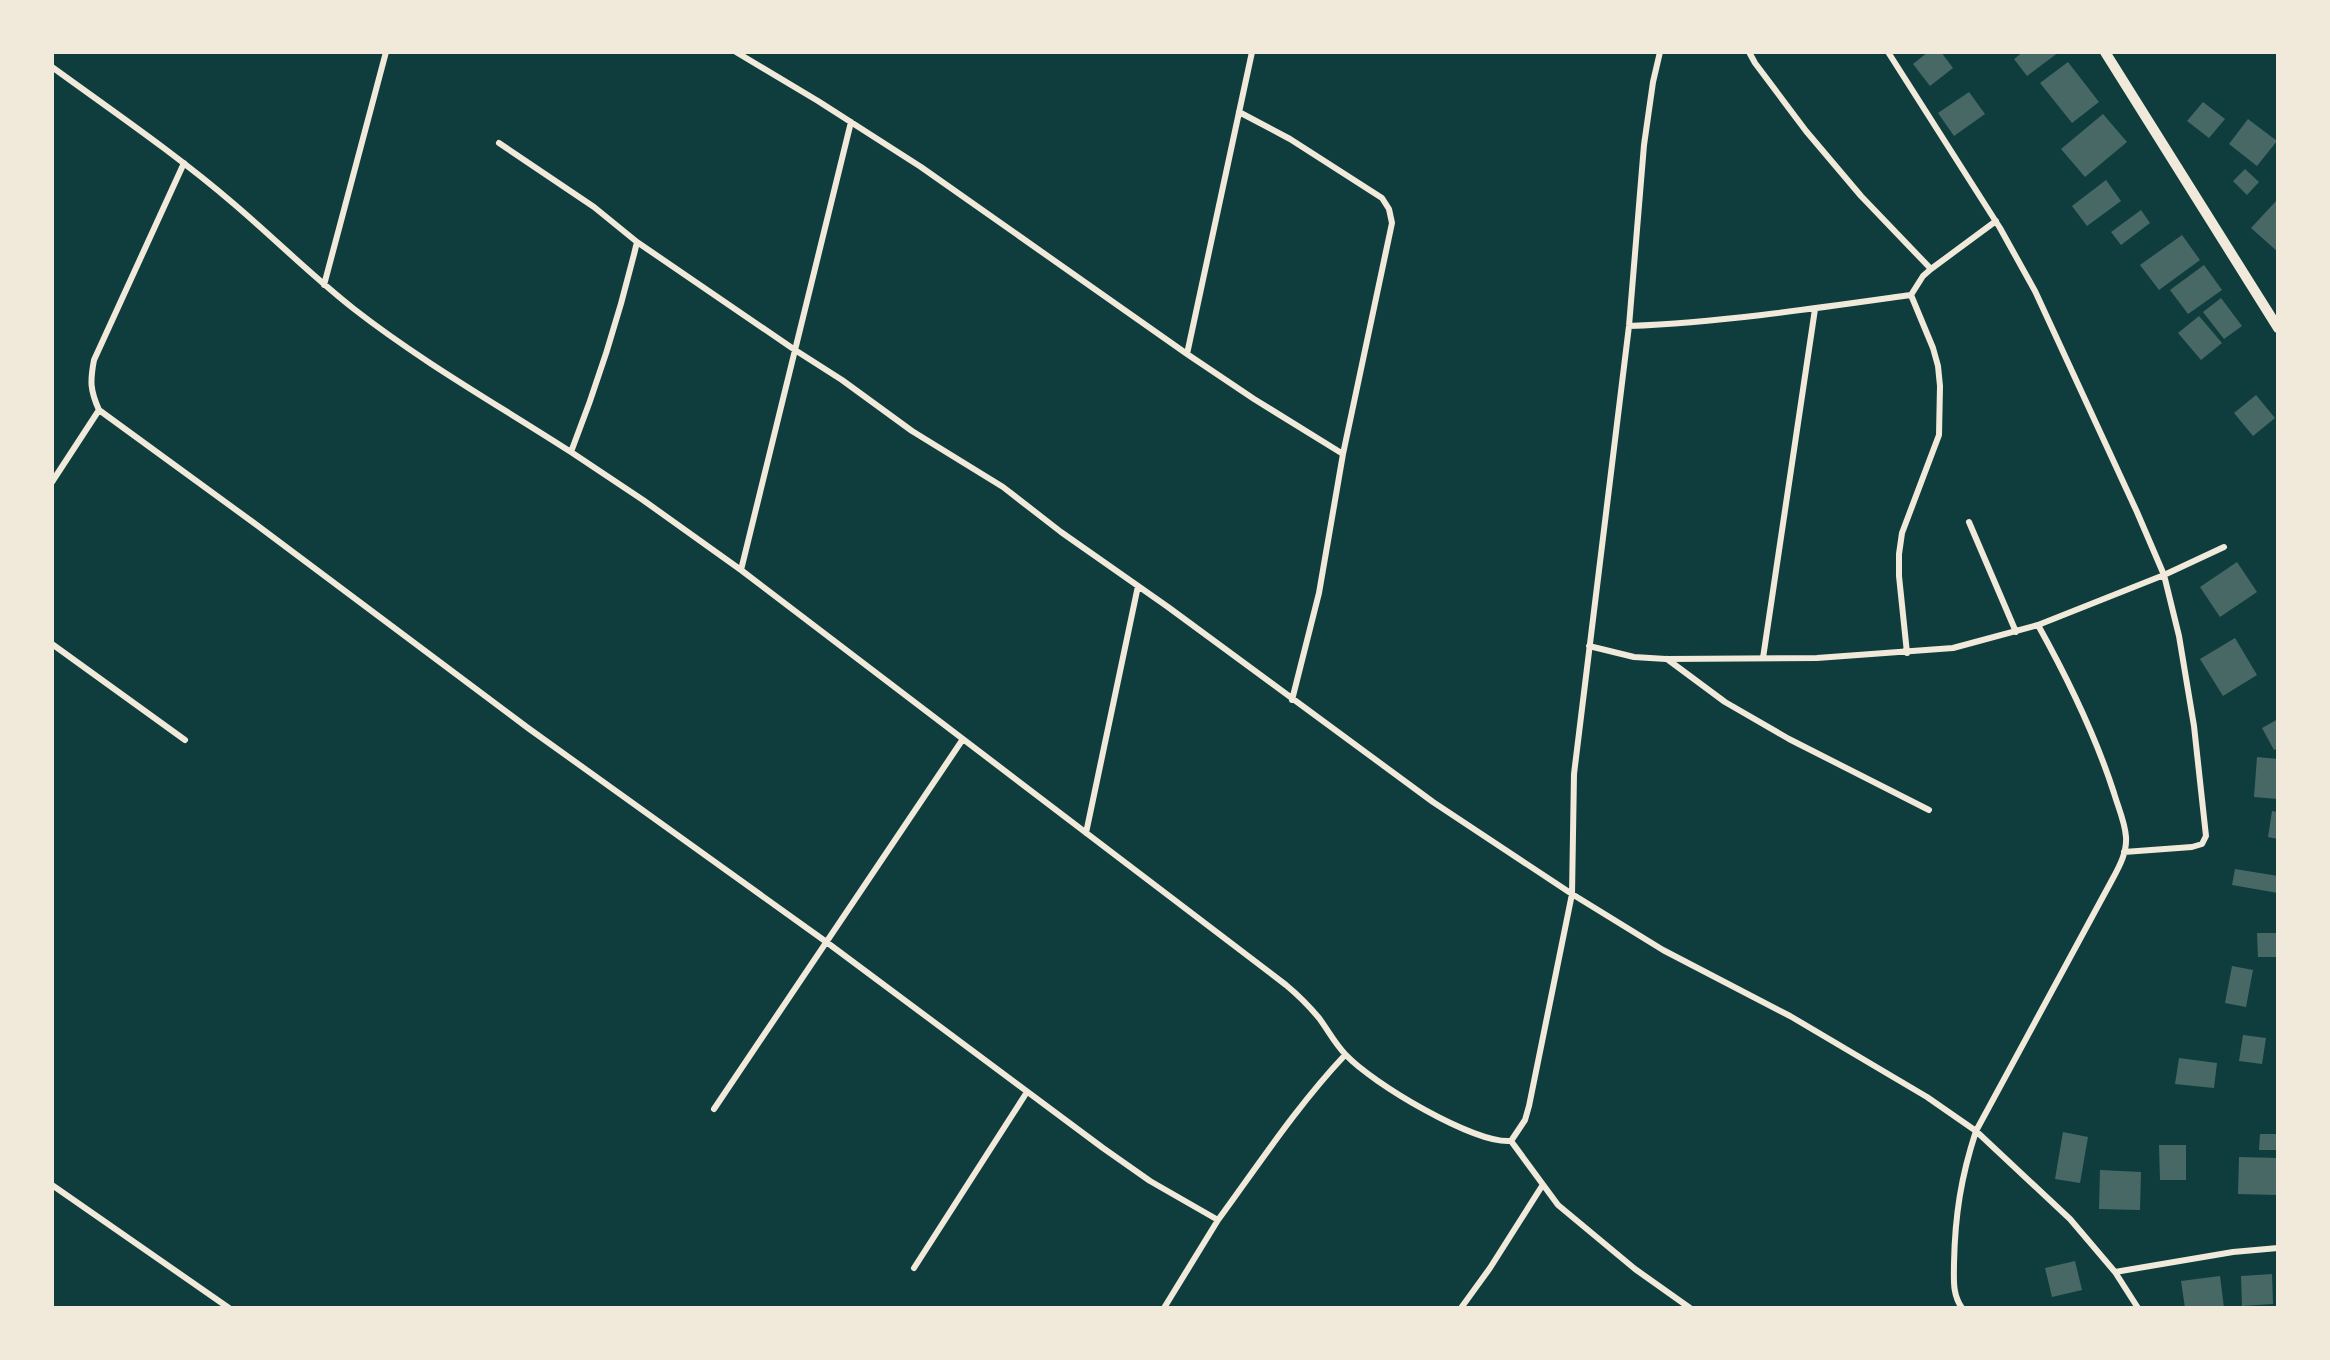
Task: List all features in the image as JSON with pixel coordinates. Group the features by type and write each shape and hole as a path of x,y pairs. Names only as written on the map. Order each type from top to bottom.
{"street":[{"path":"324,285 386,52"},
{"path":"736,52 851,122 1021,236 1187,354 1343,454"},
{"path":"1187,354 1252,52"},
{"path":"1511,1141 1525,1120 1529,1106 1572,894 1574,774 1629,326 1644,146 1653,82 1660,52"},
{"path":"1749,52 1813,139 1861,196 1931,269"},
{"path":"1888,52 1996,221 2035,291 2164,575 2179,636 2194,726 2206,836 2202,844 2192,848 2124,852"},
{"path":"2105,52 2277,328"},
{"path":"52,67 183,163 234,204 356,311 418,354 643,500 741,570 1286,985 1319,1018 1345,1055 1372,1077 1464,1129 1488,1139 1501,1142 1511,1141"},
{"path":"1239,112 1290,139 1382,198 1391,215 1389,238 1343,454 1319,593 1292,700"},
{"path":"741,570 851,122"},
{"path":"500,143 594,207 637,242 842,380 920,436 1003,487 1061,532 1433,802 1572,894 1663,950 1790,1016 1871,1062 1976,1131 2070,1219 2115,1272 2138,1308"},
{"path":"183,163 94,360 90,380 99,410 528,728 825,941 1027,1092 1150,1181 1218,1220"},
{"path":"1629,326 1682,324 1815,309 1911,295 1923,276 1931,269 1996,221"},
{"path":"571,452 600,377 637,242"},
{"path":"1907,653 1899,554 1902,533 1939,435 1940,386 1933,348 1911,295"},
{"path":"1763,658 1815,309"},
{"path":"52,482 99,410"},
{"path":"1970,522 2016,632"},
{"path":"1589,646 1634,657 1666,659 1817,658 1953,648 2038,625 2164,575 2224,547"},
{"path":"1086,833 1137,586"},
{"path":"1962,1308 1956,1299 1954,1285 1955,1223 1976,1131 2112,880 2124,852 2126,837 2107,770 2089,725 2038,625"},
{"path":"52,644 185,740"},
{"path":"1666,659 1725,702 1780,734 1929,810"},
{"path":"714,1108 963,739"},
{"path":"1164,1308 1218,1220 1296,1112 1345,1055"},
{"path":"914,1268 1027,1092"},
{"path":"1511,1141 1558,1205 1617,1255 1690,1308"},
{"path":"52,1185 229,1308"},
{"path":"1461,1308 1542,1186"},
{"path":"2115,1272 2233,1252 2277,1248"}],"building":[{"path":"1928,52 1941,52 1953,68 1930,86 1913,64"},
{"path":"2023,52 2059,52 2027,76 2014,59"},
{"path":"2068,62 2099,102 2072,123 2040,83"},
{"path":"1969,92 1985,114 1954,136 1938,113"},
{"path":"2203,102 2225,119 2209,138 2187,121"},
{"path":"2103,114 2127,142 2085,177 2061,149"},
{"path":"2248,119 2277,141 2257,166 2229,144"},
{"path":"2245,169 2259,182 2247,195 2233,181"},
{"path":"2106,180 2121,201 2087,226 2072,206"},
{"path":"2278,199 2278,252 2251,228"},
{"path":"2141,210 2150,223 2121,245 2111,232"},
{"path":"2182,235 2200,260 2159,290 2140,265"},
{"path":"2204,265 2222,290 2188,314 2170,290"},
{"path":"2221,298 2242,326 2224,339 2203,312"},
{"path":"2199,316 2222,343 2201,360 2178,333"},
{"path":"2256,395 2275,418 2253,436 2234,413"},
{"path":"2237,562 2257,592 2220,617 2200,587"},
{"path":"2235,638 2257,675 2223,696 2200,659"},
{"path":"2278,719 2278,748 2274,750 2262,728"},
{"path":"2257,757 2278,759 2278,799 2254,797"},
{"path":"2272,811 2278,812 2278,839 2268,837"},
{"path":"2235,869 2278,876 2278,893 2232,885"},
{"path":"2257,933 2278,933 2278,957 2258,957"},
{"path":"2232,966 2253,970 2246,1007 2225,1003"},
{"path":"2243,1035 2266,1038 2262,1064 2239,1061"},
{"path":"2179,1058 2217,1063 2214,1088 2175,1084"},
{"path":"2063,1132 2088,1137 2080,1183 2055,1179"},
{"path":"2260,1134 2278,1134 2278,1150 2259,1150"},
{"path":"2159,1145 2186,1145 2186,1180 2160,1180"},
{"path":"2239,1157 2278,1158 2278,1195 2238,1194"},
{"path":"2100,1170 2141,1172 2140,1210 2099,1209"},
{"path":"2075,1261 2082,1290 2052,1297 2045,1268"},
{"path":"2272,1274 2273,1304 2242,1306 2241,1276"},
{"path":"2220,1276 2224,1308 2185,1308 2181,1281"}]}
